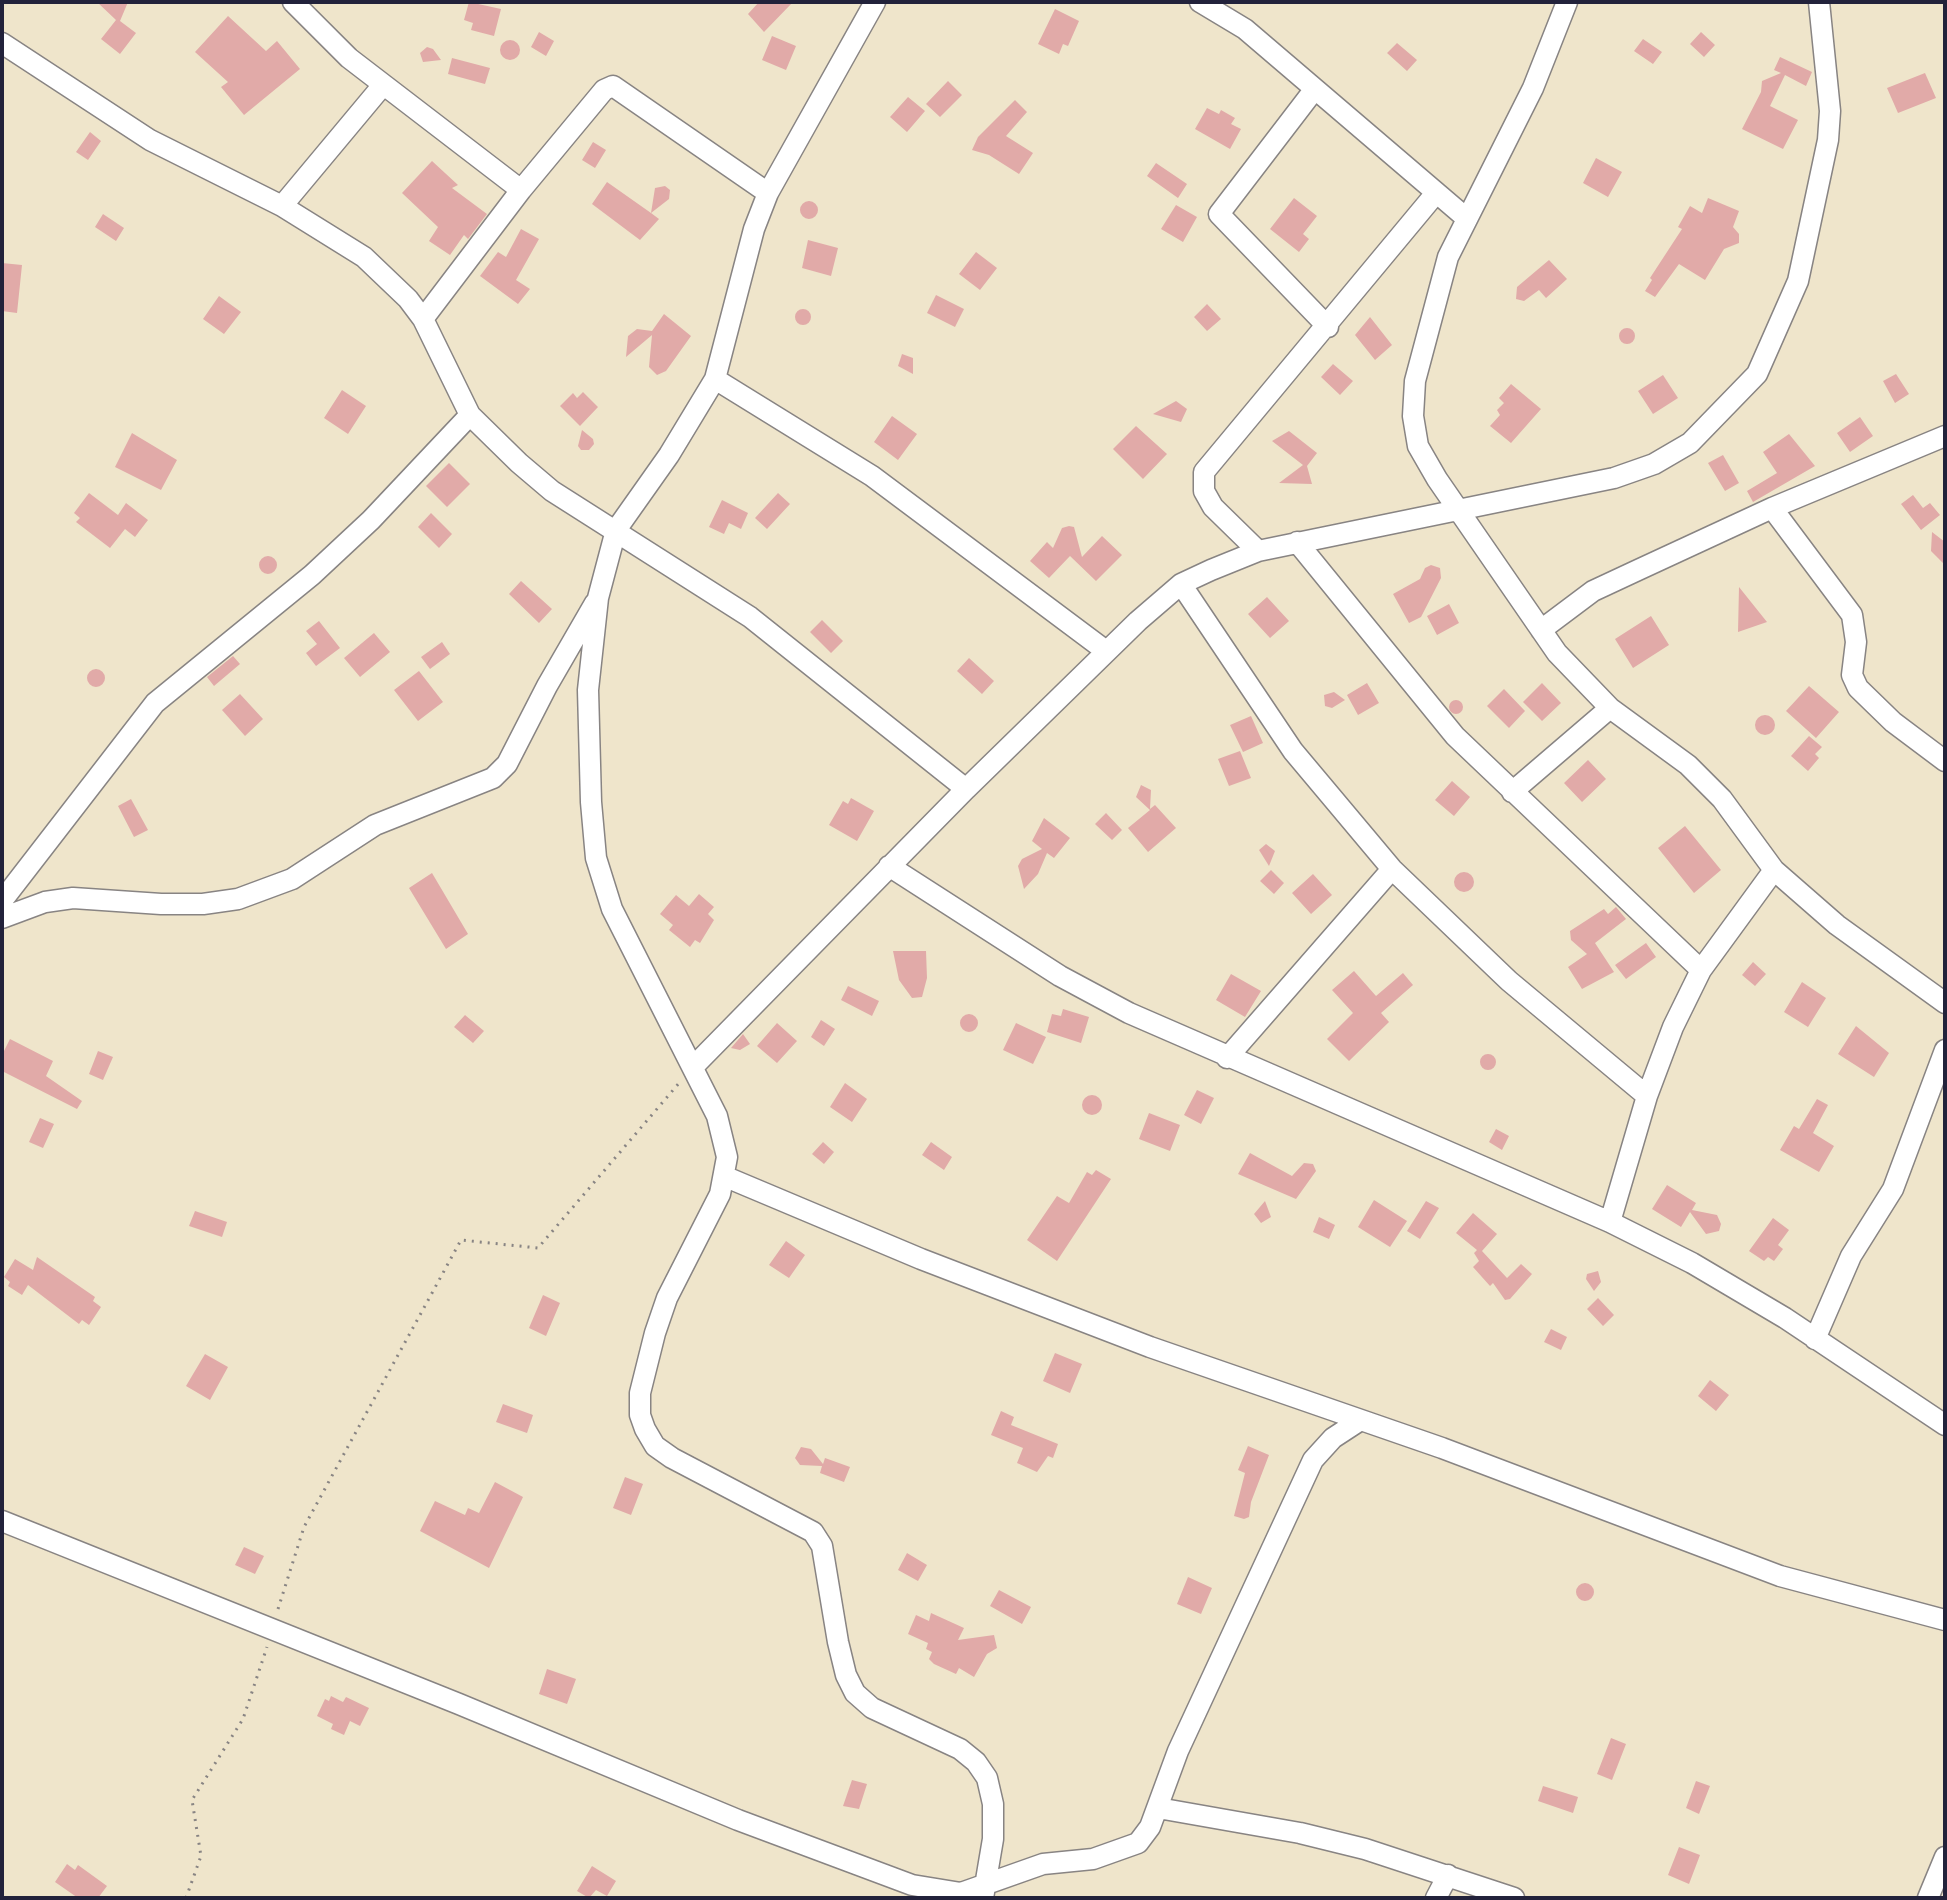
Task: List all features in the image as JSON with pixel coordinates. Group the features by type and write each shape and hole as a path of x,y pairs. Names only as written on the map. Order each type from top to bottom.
{"street":[{"path":"293,2 349,58 521,190"},
{"path":"1200,2 1245,29 1465,217"},
{"path":"1567,2 1533,88 1465,217 1448,257 1415,381 1413,416 1418,446 1541,630 1610,708 1688,765 1722,799 1774,870 1837,925 1945,1003"},
{"path":"693,1067 966,789 1106,651 1181,584 1258,551 1457,507 1614,478 1654,464 1690,443 1757,374 1798,281 1828,140 1830,111 1819,2"},
{"path":"866,5 768,193 754,229 715,379 669,455 616,530 598,598 588,690 596,858 612,909 633,956 693,1067 723,1136 726,1177 667,1298 655,1333 640,1393 640,1415 645,1429 655,1446 672,1458 813,1532 822,1546 838,1642 846,1675 855,1693 872,1708 960,1749 976,1762 987,1778 993,1804 993,1839 985,1892"},
{"path":"2,44 150,140 282,206 364,257 408,299 423,319 470,415 552,491 761,626 966,789"},
{"path":"282,206 383,85"},
{"path":"423,319 521,190 604,90 613,86 768,193"},
{"path":"1314,90 1219,214 1224,223 1328,327"},
{"path":"1258,551 1213,507 1204,491 1204,472 1328,327 1436,193"},
{"path":"715,379 872,476 1106,651"},
{"path":"2,901 155,703 312,575 371,520 470,415"},
{"path":"1541,630 1593,591 1772,508 1945,436"},
{"path":"1772,508 1852,615 1856,642 1852,675 1858,688 1893,722 1945,761"},
{"path":"1297,542 1430,708 1512,792 1701,970"},
{"path":"1181,584 1293,751 1392,869 1521,992 1647,1096"},
{"path":"2,918 45,902 73,898 161,904 238,899 292,879 375,825 493,778 507,764 553,674 598,598"},
{"path":"1512,792 1610,708"},
{"path":"889,866 1060,976 1227,1058 1610,1222 1692,1263 1945,1425"},
{"path":"1227,1058 1392,869"},
{"path":"1610,1222 1647,1096 1673,1027 1701,970 1774,870"},
{"path":"1815,1339 1851,1256 1893,1189 1945,1050"},
{"path":"726,1177 935,1265 1359,1421 1442,1448 1780,1576 1945,1620"},
{"path":"2,1521 738,1820 912,1885 961,1893 985,1892 1043,1864 1093,1859 1138,1843 1150,1827 1178,1751 1313,1460 1333,1438 1359,1421"},
{"path":"1158,1808 1300,1833 1448,1875 1514,1898"},
{"path":"1928,1898 1945,1857"},
{"path":"1436,1898 1448,1875"}],"path":[{"path":"186,1898 201,1856 192,1800 243,1719 304,1527 461,1240 538,1248 693,1067"}],"building":[{"path":"97,2 128,2 120,21 136,33 120,54 101,39 116,20"},
{"path":"469,2 501,9 494,36 471,30 473,23 464,20"},
{"path":"759,2 793,2 764,32 748,14"},
{"path":"1055,9 1079,21 1068,46 1063,44 1059,54 1038,44"},
{"path":"228,16 266,51 277,41 300,69 244,115 221,87 228,82 195,52"},
{"path":"539,32 554,41 546,56 531,47"},
{"path":"1701,32 1715,45 1704,57 1690,44"},
{"path":"772,36 796,46 786,70 762,60"},
{"path":"1643,39 1662,52 1653,64 1634,51"},
{"path":"506,40 514,40 520,50 514,60 506,60 500,54 500,46"},
{"path":"1397,43 1417,60 1407,71 1387,53"},
{"path":"427,47 433,49 441,60 423,62 420,53"},
{"path":"1780,57 1812,72 1806,86 1785,75 1770,106 1798,120 1783,149 1742,129 1761,92 1762,81 1781,73 1774,70"},
{"path":"452,58 490,68 485,84 448,74"},
{"path":"1925,73 1936,98 1898,113 1887,88"},
{"path":"948,81 962,95 940,117 926,104"},
{"path":"908,97 925,111 907,132 890,117"},
{"path":"1015,100 1027,112 1006,136 1033,153 1019,174 989,155 972,150 978,137"},
{"path":"1207,108 1219,114 1221,110 1235,118 1231,124 1241,129 1230,149 1195,129"},
{"path":"90,132 101,141 88,160 76,152"},
{"path":"593,142 606,150 595,168 582,160"},
{"path":"1596,158 1622,172 1608,197 1583,183"},
{"path":"432,161 458,185 452,188 487,214 468,239 464,235 450,255 429,241 438,227 402,193"},
{"path":"1156,163 1187,184 1178,198 1147,176"},
{"path":"607,182 659,219 640,240 592,204"},
{"path":"665,186 670,190 669,199 651,213 655,188"},
{"path":"1294,198 1317,216 1303,234 1309,239 1299,252 1270,229"},
{"path":"1708,198 1739,211 1733,227 1739,234 1739,243 1724,249 1705,280 1679,264 1655,297 1645,291 1682,229 1678,227 1690,206 1702,213"},
{"path":"809,201 818,210 809,219 800,210"},
{"path":"1176,205 1197,217 1183,242 1161,229"},
{"path":"103,214 124,228 116,241 95,227"},
{"path":"521,229 539,239 516,280 530,289 518,304 480,276 498,252 506,257"},
{"path":"808,240 838,248 831,276 802,268"},
{"path":"976,252 997,268 980,290 959,274"},
{"path":"1549,260 1567,279 1546,298 1539,290 1524,301 1516,299 1517,287"},
{"path":"2,263 22,265 17,313 2,311"},
{"path":"936,295 964,309 955,327 927,313"},
{"path":"219,296 241,312 224,334 203,319"},
{"path":"1207,304 1221,319 1207,331 1194,317"},
{"path":"803,309 809,311 809,323 803,325 797,323 795,317 797,311"},
{"path":"664,314 691,336 666,371 657,375 649,367 652,335 626,357 628,336 637,329 652,331"},
{"path":"1370,317 1392,345 1375,360 1355,335"},
{"path":"1627,328 1633,330 1633,342 1627,344 1621,342 1619,336 1621,330"},
{"path":"902,354 913,358 913,374 898,366"},
{"path":"1333,364 1353,381 1340,395 1321,377"},
{"path":"1896,374 1909,394 1895,403 1883,381"},
{"path":"1663,375 1678,398 1653,414 1638,391"},
{"path":"1511,384 1541,409 1511,443 1490,426 1500,415 1497,410 1504,403 1499,398"},
{"path":"342,390 366,406 348,434 324,418"},
{"path":"583,392 598,407 580,426 560,406 573,393 577,398"},
{"path":"1176,401 1187,409 1181,422 1153,414"},
{"path":"892,416 917,434 898,460 874,442"},
{"path":"1860,417 1873,436 1850,452 1837,433"},
{"path":"1136,426 1167,454 1143,479 1113,449"},
{"path":"582,430 593,439 594,444 589,450 581,450 578,446"},
{"path":"1289,431 1317,453 1307,466 1312,484 1279,483 1303,465 1272,441"},
{"path":"132,433 177,460 161,490 115,467"},
{"path":"1789,434 1815,466 1753,502 1747,491 1777,473 1763,452"},
{"path":"1723,455 1739,483 1725,491 1708,463"},
{"path":"449,463 470,484 447,507 426,486"},
{"path":"89,493 118,515 126,503 148,520 135,537 125,529 110,548 76,522 80,518 74,513"},
{"path":"778,493 790,504 767,529 755,518"},
{"path":"1913,495 1923,508 1930,503 1940,515 1921,530 1901,504"},
{"path":"722,500 748,513 741,529 729,523 724,534 709,527"},
{"path":"431,513 452,534 439,548 418,527"},
{"path":"1074,527 1082,557 1102,536 1122,555 1096,581 1070,556 1049,578 1030,561 1047,542 1053,548 1062,528"},
{"path":"1932,532 1945,542 1945,565 1931,551"},
{"path":"264,556 272,556 277,565 275,572 264,574 259,569 259,561"},
{"path":"1431,565 1440,568 1441,578 1421,617 1409,623 1393,594 1420,579 1425,568"},
{"path":"521,581 552,609 539,623 509,594"},
{"path":"1739,587 1767,622 1738,632"},
{"path":"1267,597 1289,621 1270,638 1248,614"},
{"path":"1449,604 1459,623 1437,635 1427,616"},
{"path":"1651,616 1669,645 1633,668 1615,639"},
{"path":"822,620 843,641 831,653 810,632"},
{"path":"319,621 340,648 316,666 306,653 317,644 306,631"},
{"path":"374,633 390,652 360,677 344,658"},
{"path":"442,642 450,654 430,669 421,657"},
{"path":"233,656 240,664 214,686 207,677"},
{"path":"969,658 994,681 982,694 957,671"},
{"path":"92,669 100,669 105,678 103,685 92,687 87,682 87,674"},
{"path":"419,671 443,702 418,721 394,690"},
{"path":"1367,683 1379,703 1358,715 1347,695"},
{"path":"1542,683 1561,703 1542,721 1523,702"},
{"path":"1809,686 1839,712 1816,738 1786,711"},
{"path":"1504,689 1525,711 1509,728 1487,706"},
{"path":"1334,692 1345,700 1332,708 1325,706 1324,695"},
{"path":"240,694 263,719 245,736 222,710"},
{"path":"1456,700 1463,707 1456,714 1449,707"},
{"path":"1765,715 1772,718 1775,725 1772,732 1765,735 1758,732 1755,725 1758,718"},
{"path":"1251,716 1263,743 1243,752 1230,725"},
{"path":"1809,736 1822,747 1815,754 1819,758 1808,771 1791,756"},
{"path":"1240,751 1251,778 1229,786 1218,759"},
{"path":"1588,760 1606,779 1582,802 1564,783"},
{"path":"1452,781 1470,797 1454,816 1435,800"},
{"path":"1141,785 1151,790 1150,809 1155,805 1176,828 1148,852 1128,828 1150,810 1136,797"},
{"path":"851,798 874,811 857,841 829,825 843,801 848,804"},
{"path":"131,799 148,830 134,837 118,806"},
{"path":"1106,813 1122,830 1112,840 1095,824"},
{"path":"1044,818 1070,838 1054,858 1047,853 1038,874 1024,889 1018,866 1022,859 1042,849 1032,841"},
{"path":"1685,826 1721,870 1694,893 1658,848"},
{"path":"1266,844 1275,851 1269,866 1259,850"},
{"path":"1271,870 1284,883 1274,894 1260,881"},
{"path":"1464,872 1471,875 1474,882 1471,889 1464,892 1457,889 1454,882 1457,875"},
{"path":"432,873 468,934 446,949 409,888"},
{"path":"1313,874 1332,895 1311,914 1292,893"},
{"path":"699,894 714,907 708,914 714,920 700,943 695,940 690,947 669,930 673,925 660,914 676,895 689,906"},
{"path":"1616,907 1626,919 1595,943 1614,972 1582,989 1568,967 1587,954 1571,940 1570,931 1604,909 1608,914"},
{"path":"1646,943 1656,957 1626,979 1615,965"},
{"path":"893,951 926,951 927,978 922,997 912,998 899,980"},
{"path":"1753,962 1766,974 1755,986 1742,975"},
{"path":"1354,971 1376,996 1403,973 1413,985 1381,1013 1389,1022 1349,1061 1327,1039 1353,1013 1332,990"},
{"path":"1231,974 1261,991 1245,1017 1216,1000"},
{"path":"1802,982 1826,998 1808,1027 1784,1012"},
{"path":"848,986 879,1001 872,1016 841,1000"},
{"path":"1063,1009 1089,1017 1081,1043 1047,1032 1052,1014 1061,1016"},
{"path":"969,1014 978,1023 969,1032 960,1023"},
{"path":"465,1015 484,1031 473,1043 454,1027"},
{"path":"821,1020 835,1029 824,1046 811,1037"},
{"path":"777,1023 797,1041 777,1063 757,1046"},
{"path":"1016,1023 1046,1037 1033,1064 1003,1050"},
{"path":"1856,1026 1889,1053 1874,1077 1838,1054"},
{"path":"743,1034 750,1044 740,1050 731,1048"},
{"path":"10,1039 53,1061 46,1076 82,1101 77,1109 2,1071 2,1055"},
{"path":"98,1051 113,1057 103,1080 89,1074"},
{"path":"1488,1054 1494,1056 1494,1068 1488,1070 1482,1068 1480,1062 1482,1056"},
{"path":"845,1083 867,1099 852,1122 830,1107"},
{"path":"1197,1090 1214,1098 1201,1124 1184,1115"},
{"path":"1092,1095 1099,1098 1102,1105 1099,1112 1092,1115 1085,1112 1082,1105 1085,1098"},
{"path":"1817,1099 1828,1105 1813,1133 1834,1146 1819,1172 1780,1150 1794,1126 1799,1129"},
{"path":"1149,1113 1180,1125 1170,1151 1139,1139"},
{"path":"40,1118 54,1124 43,1148 29,1142"},
{"path":"1496,1129 1509,1136 1502,1150 1489,1142"},
{"path":"823,1142 834,1152 824,1164 812,1154"},
{"path":"931,1142 952,1157 944,1170 922,1155"},
{"path":"1250,1153 1292,1176 1304,1163 1313,1164 1316,1171 1296,1199 1238,1174"},
{"path":"1096,1170 1111,1179 1057,1261 1027,1240 1057,1196 1069,1203 1087,1172 1092,1175"},
{"path":"1667,1185 1696,1203 1692,1210 1717,1215 1721,1224 1719,1231 1706,1234 1690,1212 1681,1227 1652,1209"},
{"path":"1374,1200 1407,1221 1390,1247 1358,1227"},
{"path":"1265,1201 1271,1217 1261,1223 1254,1214"},
{"path":"1426,1201 1439,1208 1420,1239 1407,1231"},
{"path":"195,1211 227,1222 222,1237 189,1226"},
{"path":"1473,1213 1497,1234 1482,1251 1507,1278 1521,1264 1532,1274 1510,1299 1505,1300 1493,1283 1490,1286 1473,1267 1479,1261 1474,1253 1477,1250 1456,1233"},
{"path":"1319,1217 1335,1225 1329,1239 1313,1232"},
{"path":"1773,1218 1789,1230 1778,1245 1783,1249 1774,1261 1768,1257 1764,1261 1749,1251"},
{"path":"786,1241 805,1255 789,1278 769,1265"},
{"path":"37,1257 95,1297 93,1301 101,1307 89,1325 82,1320 79,1324 28,1285 22,1295 8,1286 10,1282 4,1277 15,1259 33,1270"},
{"path":"1598,1271 1601,1282 1594,1291 1586,1279 1587,1274"},
{"path":"543,1295 560,1303 546,1336 529,1328"},
{"path":"1598,1298 1614,1315 1603,1326 1587,1309"},
{"path":"1551,1329 1567,1337 1561,1350 1544,1342"},
{"path":"1055,1353 1082,1364 1070,1393 1043,1381"},
{"path":"205,1354 228,1367 210,1400 186,1386"},
{"path":"1710,1380 1729,1395 1716,1411 1698,1396"},
{"path":"503,1404 533,1415 527,1433 496,1422"},
{"path":"1001,1411 1014,1417 1011,1425 1058,1444 1053,1458 1048,1456 1037,1472 1017,1463 1023,1448 991,1435"},
{"path":"1248,1446 1269,1455 1251,1502 1249,1517 1244,1519 1234,1516 1245,1473 1238,1470"},
{"path":"801,1447 811,1449 823,1464 825,1458 850,1467 844,1482 820,1473 822,1466 800,1465 795,1458"},
{"path":"625,1477 643,1484 631,1515 613,1508"},
{"path":"495,1482 523,1497 489,1568 420,1531 435,1501 465,1515 468,1508 479,1513"},
{"path":"244,1547 264,1556 255,1574 235,1565"},
{"path":"907,1553 927,1565 918,1581 898,1570"},
{"path":"1188,1577 1212,1588 1201,1614 1177,1604"},
{"path":"1585,1583 1594,1592 1585,1601 1576,1592"},
{"path":"999,1590 1031,1607 1022,1624 990,1606"},
{"path":"931,1613 964,1628 958,1640 994,1635 997,1648 987,1654 974,1677 959,1668 956,1674 934,1664 929,1659 932,1652 926,1649 928,1643 908,1634 916,1615 929,1621"},
{"path":"547,1669 576,1679 567,1704 539,1694"},
{"path":"331,1696 343,1702 346,1697 369,1708 360,1726 350,1721 344,1735 331,1729 333,1724 317,1716 325,1699 329,1701"},
{"path":"1611,1738 1626,1744 1612,1780 1597,1774"},
{"path":"852,1780 867,1784 859,1809 843,1806"},
{"path":"1696,1781 1710,1786 1699,1814 1686,1808"},
{"path":"1543,1786 1578,1797 1573,1813 1538,1801"},
{"path":"1679,1847 1700,1855 1689,1884 1668,1875"},
{"path":"67,1864 75,1870 78,1865 107,1886 98,1898 78,1898 55,1882"},
{"path":"592,1866 616,1881 607,1896 596,1890 589,1898 577,1891"}]}
